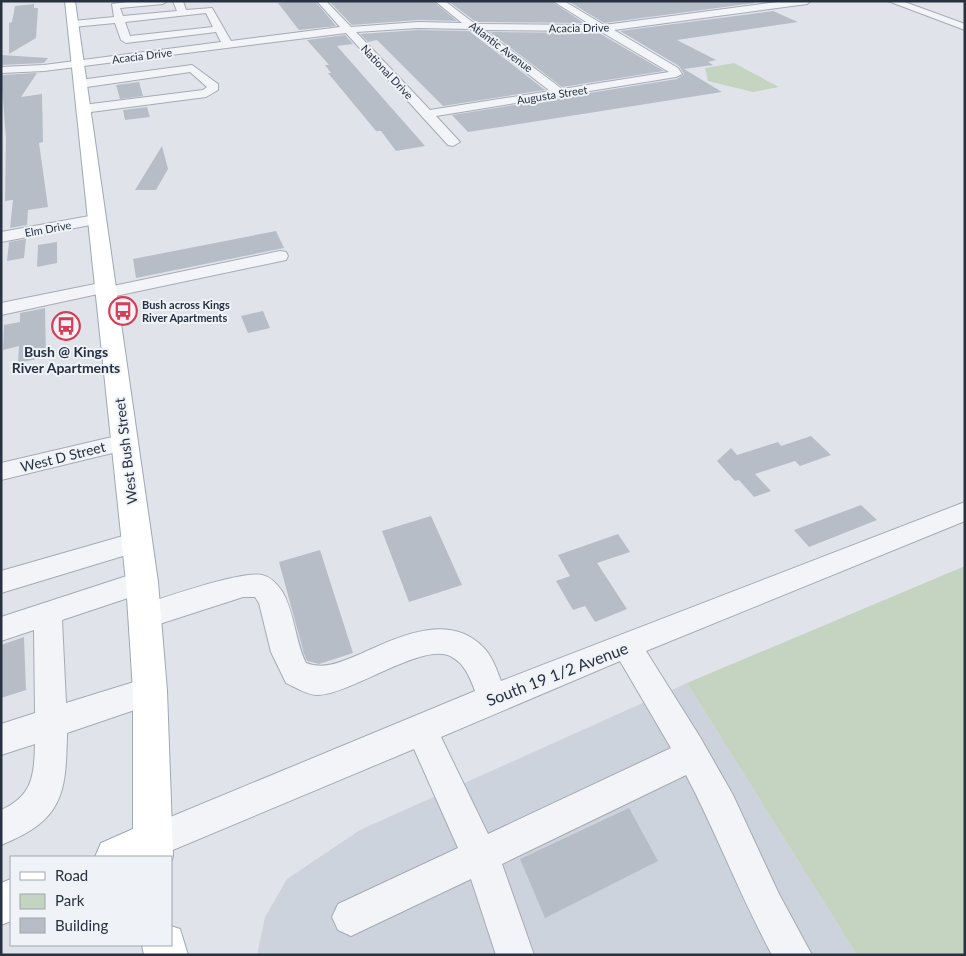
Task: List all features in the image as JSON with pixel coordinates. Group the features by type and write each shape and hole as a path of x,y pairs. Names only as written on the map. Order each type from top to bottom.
{"main road":[{"name":"West Bush Street","path":"70,1 95,220 106,290 142,582 150,691 152,850"},
{"path":"120,856 152,850"}],"street":[{"path":"163,1 115,6 126,40 217,26"},
{"path":"178,1 184,12"},
{"name":"National Drive","path":"322,1 453,142"},
{"name":"Atlantic Avenue","path":"439,1 562,94"},
{"path":"557,1 604,28"},
{"name":"Acacia Drive","path":"1,70 78,64 348,30 418,25 532,29 604,28 807,1"},
{"path":"892,1 961,24"},
{"path":"689,8 704,16"},
{"path":"102,34 108,30 184,12 209,10 228,45"},
{"path":"73,24 121,27 217,26"},
{"name":"Augusta Street","path":"428,114 562,94 676,74 674,70 604,28"},
{"path":"107,52 115,53 162,47 158,36"},
{"path":"80,84 192,68 214,87 206,93 83,109"},
{"name":"Elm Drive","path":"1,237 95,220"},
{"path":"1,309 280,256"},
{"name":"West D Street","path":"1,472 125,442"},
{"name":"South 19 1/2 Avenue","path":"152,850 493,699 627,647 965,510"},
{"path":"1,582 137,542"},
{"path":"1,629 142,582"},
{"path":"144,617 244,586 262,586 272,600 286,652 296,673 317,681 347,673 412,646 437,642 457,643 473,656 493,699"},
{"path":"1,828 20,822 42,802 49,784 51,723 48,614"},
{"path":"627,647 693,755 721,807 766,907 793,955"},
{"path":"1,740 150,691"},
{"path":"421,730 484,864 515,955"},
{"path":"352,918 693,755"}],"shaded area":[{"path":"687,683 857,955 257,955 265,917 287,879 360,830"}],"green space":[{"path":"734,63 779,87 753,92 708,81 705,68"},
{"path":"965,566 965,955 857,955 687,683"}],"building":[{"path":"315,1 336,26 299,30 278,3"},
{"path":"329,1 433,1 457,21 418,20 352,25"},
{"path":"448,1 551,1 584,23 476,22"},
{"path":"568,1 751,1 755,3 604,23"},
{"path":"34,4 34,8 38,8 36,38 9,54 9,23 12,22 15,6"},
{"path":"773,11 798,22 677,40 716,60 708,62 713,65 684,69 722,92 468,132 452,115 677,79 684,74 679,66 620,31"},
{"path":"418,30 469,31 545,90 443,106 377,40 368,42 360,34"},
{"path":"490,32 599,33 664,71 562,87"},
{"path":"345,35 353,44 337,46 425,146 396,151 381,131 376,131 328,73 331,73 325,65 329,65 307,40"},
{"path":"1,55 48,58 44,63 1,65"},
{"path":"37,73 21,97 42,94 43,142 39,143 48,207 28,210 27,225 10,228 13,200 5,201 6,139 1,75"},
{"path":"139,82 143,96 120,99 116,85"},
{"path":"147,107 150,117 125,120 123,110"},
{"path":"162,146 168,169 156,190 135,190"},
{"path":"276,231 284,248 136,278 133,259"},
{"path":"26,239 24,258 7,261 9,242"},
{"path":"57,242 57,263 37,267 38,245"},
{"path":"45,308 46,357 18,363 19,346 3,350 4,325 20,322 20,313"},
{"path":"263,311 270,328 248,333 241,316"},
{"path":"811,436 831,455 800,466 795,461 755,474 771,491 754,497 739,480 735,481 717,461 731,448 737,455 778,442 781,446"},
{"path":"861,505 877,520 809,547 794,530"},
{"path":"431,516 462,585 409,602 382,531"},
{"path":"618,534 630,552 597,563 627,609 595,622 585,606 573,610 556,581 570,576 558,555"},
{"path":"320,550 353,653 319,664 307,661 304,654 279,562"},
{"path":"24,637 26,690 1,698 1,645"},
{"path":"629,808 658,861 545,918 520,859"}],"place":[{"name":"Bush across Kings River Apartments","path":"123,311"},
{"name":"Bush @ Kings River Apartments","path":"66,326"}]}
